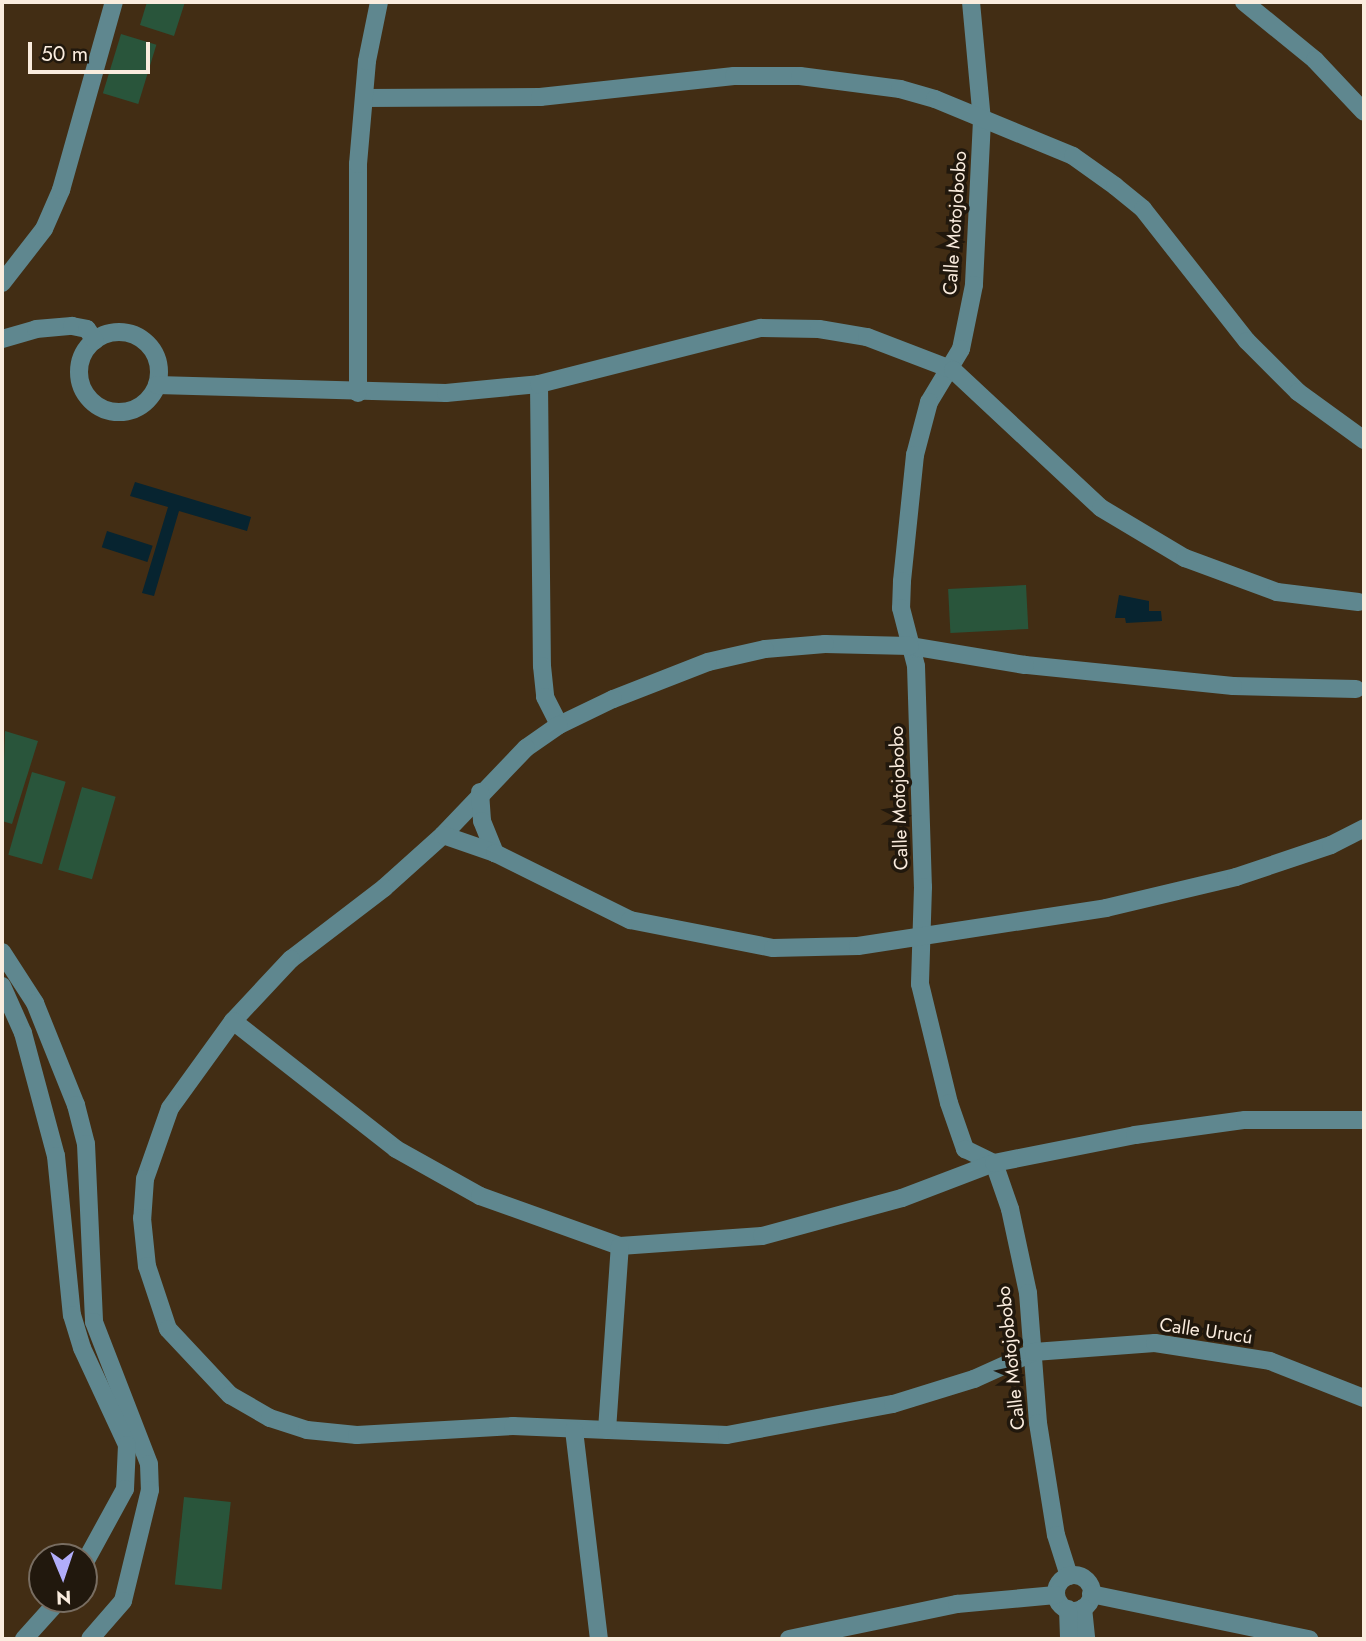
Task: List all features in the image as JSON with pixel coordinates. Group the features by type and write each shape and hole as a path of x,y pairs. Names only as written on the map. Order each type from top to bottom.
{"street":[{"path":"2,283 44,229 61,190 114,2"},
{"path":"358,393 358,164 364,97 379,2"},
{"name":"Calle Motojobobo","path":"971,2 982,120 974,285 953,370 929,402 915,455 901,595 916,666 923,887 918,934 920,984 949,1103 965,1149 994,1163 1028,1293 1038,1423 1056,1535 1069,1576"},
{"path":"1244,2 1315,60 1364,112"},
{"path":"364,97 540,97 734,76 800,76 900,89 1073,156 1143,209 1247,341 1298,392 1364,440"},
{"path":"2,339 36,329 72,326 87,329 95,341"},
{"path":"157,385 358,393 446,393 539,384 761,328 819,329 867,337 953,370 1066,479 1149,538 1185,558 1277,592 1358,602"},
{"path":"117,332 146,342 156,354 157,385 149,398 129,410 106,410 92,401 79,374 81,358 95,341 117,332"},
{"path":"539,384 542,666 545,696 559,725"},
{"path":"1034,1352 974,1380 893,1404 727,1435 513,1426 357,1435 307,1430 270,1418 230,1395 168,1329 147,1266 142,1218 145,1179 170,1108 233,1021 291,959 384,888 443,835 480,792 526,748 559,725 708,662 765,649 825,644 910,646 1025,666 1233,685 1356,689"},
{"path":"480,792 482,821 495,853"},
{"path":"443,835 495,853 630,920 708,938 773,948 858,946 1145,898 1248,873 1332,845 1364,828"},
{"path":"2,952 35,1003 76,1105 86,1144 94,1322 149,1464 150,1490 123,1601 90,1639"},
{"path":"2,986 23,1033 56,1156 72,1315 82,1348 127,1445 125,1489 95,1543"},
{"path":"233,1021 396,1149 480,1196 620,1246 762,1236 902,1198 994,1163 1135,1135 1245,1120 1364,1120"},
{"path":"607,1430 620,1246"},
{"name":"Calle Urucú","path":"1034,1352 1155,1343 1270,1361 1364,1398"},
{"path":"574,1430 599,1639"},
{"path":"1069,1639 1075,1602 1085,1579 1069,1576 1060,1581 1075,1602 1086,1639"},
{"path":"789,1639 839,1633 957,1604 1075,1602 1309,1639"},
{"path":"24,1639 47,1613"}],"green space":[{"path":"147,2 185,2 174,36 140,25"},
{"path":"121,34 156,45 138,104 103,93"},
{"path":"1026,585 1028,629 950,633 948,589"},
{"path":"5,731 38,741 12,824 2,821"},
{"path":"32,772 66,782 42,864 8,855"},
{"path":"82,787 116,797 92,879 58,870"},
{"path":"184,1497 231,1502 222,1589 175,1585"}],"water":[{"path":"135,482 251,517 247,531 179,511 154,596 142,593 168,507 130,496"},
{"path":"107,531 153,546 147,562 102,547"},
{"path":"1119,595 1149,601 1149,611 1161,611 1162,621 1126,623 1125,618 1115,618"}]}
